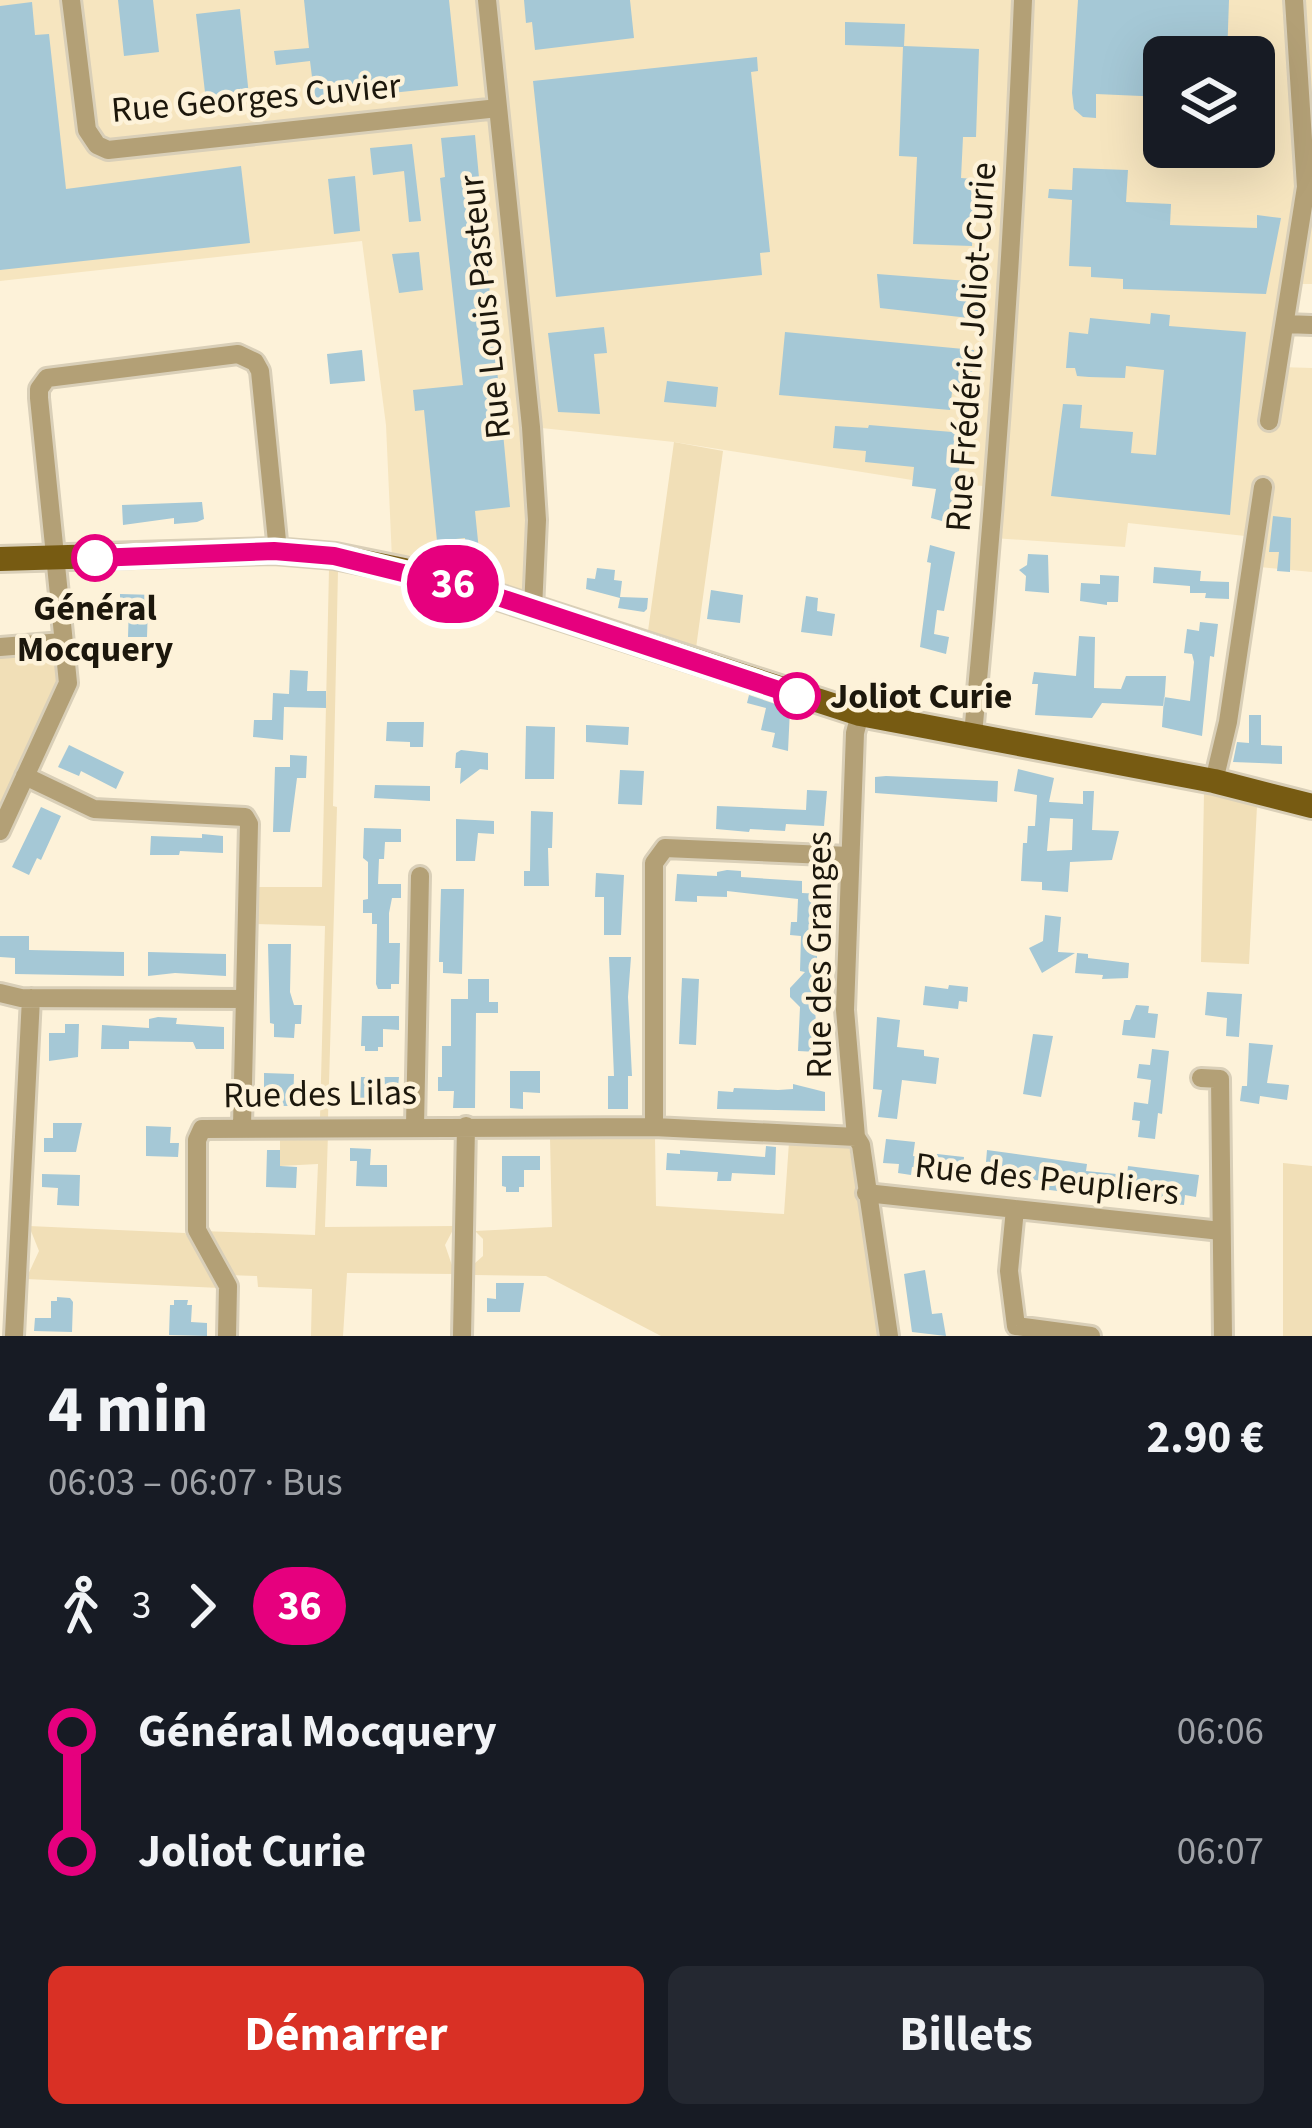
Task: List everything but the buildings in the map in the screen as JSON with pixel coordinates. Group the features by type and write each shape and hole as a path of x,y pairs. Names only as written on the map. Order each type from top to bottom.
{"main road":[{"path":"0,559 278,551 334,556 404,570 860,714 1214,781 1312,806"}],"street":[{"name":"Rue Georges Cuvier","path":"71,0 87,130 97,145 108,150 498,108"},
{"name":"Rue Louis Pasteur","path":"487,0 534,473 533,609"},
{"name":"Rue Frédéric Joliot-Curie","path":"973,734 993,538 1023,0"},
{"path":"1269,421 1306,187 1294,0"},
{"path":"1286,324 1312,325"},
{"path":"0,831 68,682 39,398 43,382 52,375 238,355 255,362 260,371 278,551"},
{"path":"1214,781 1228,722 1263,487"},
{"path":"0,647 62,642"},
{"name":"Rue des Granges","path":"860,714 855,734 845,1010 856,1137 861,1145 889,1336"},
{"path":"25,776 94,808 245,817 249,824 242,1126"},
{"path":"654,1126 654,863 658,854 665,848 849,856"},
{"path":"415,1126 420,876"},
{"path":"0,994 245,999"},
{"path":"14,1336 31,998"},
{"path":"1201,1078 1220,1079 1223,1336"},
{"path":"462,1336 466,1126"},
{"name":"Rue des Lilas","path":"227,1336 228,1286 197,1230 197,1140 202,1129 654,1126 856,1137"},
{"name":"Rue des Peupliers","path":"866,1193 1221,1231"},
{"path":"1015,1209 1009,1271 1016,1326 1091,1336"}],"shaded area":[{"path":"0,0 1312,0 1312,284 1291,284 1280,367 1312,368 1312,572 1250,566 1254,537 1128,523 1125,547 993,538 995,487 912,480 674,442 532,427 534,598 392,559 386,425 362,241 0,281"},
{"path":"674,442 723,451 696,648 648,631"},
{"path":"329,569 338,570 333,806 337,807 328,1118 320,1118 325,926 256,924 257,887 322,887"},
{"path":"0,652 57,654 62,681 0,816"},
{"path":"1204,792 1257,806 1249,964 1201,962"},
{"path":"328,1134 325,1227 455,1226 445,1245 455,1274 347,1273 343,1336 311,1336 312,1289 258,1287 257,1276 227,1275 202,1231 315,1235 318,1164 280,1166 280,1135"},
{"path":"655,1137 656,1206 784,1214 789,1142 849,1146 883,1336 661,1336 546,1276 474,1275 474,1264 483,1256 483,1239 475,1231 552,1227 550,1138"},
{"path":"1283,1163 1312,1166 1312,1336 1283,1336"},
{"path":"29,1226 185,1233 220,1288 26,1279 39,1251"}],"bus line":[{"name":"36","path":"95,558 274,551 334,556 492,595 797,696"}],"place":[{"name":"Général Mocquery","path":"95,558"},
{"name":"Joliot Curie","path":"797,696"}]}
